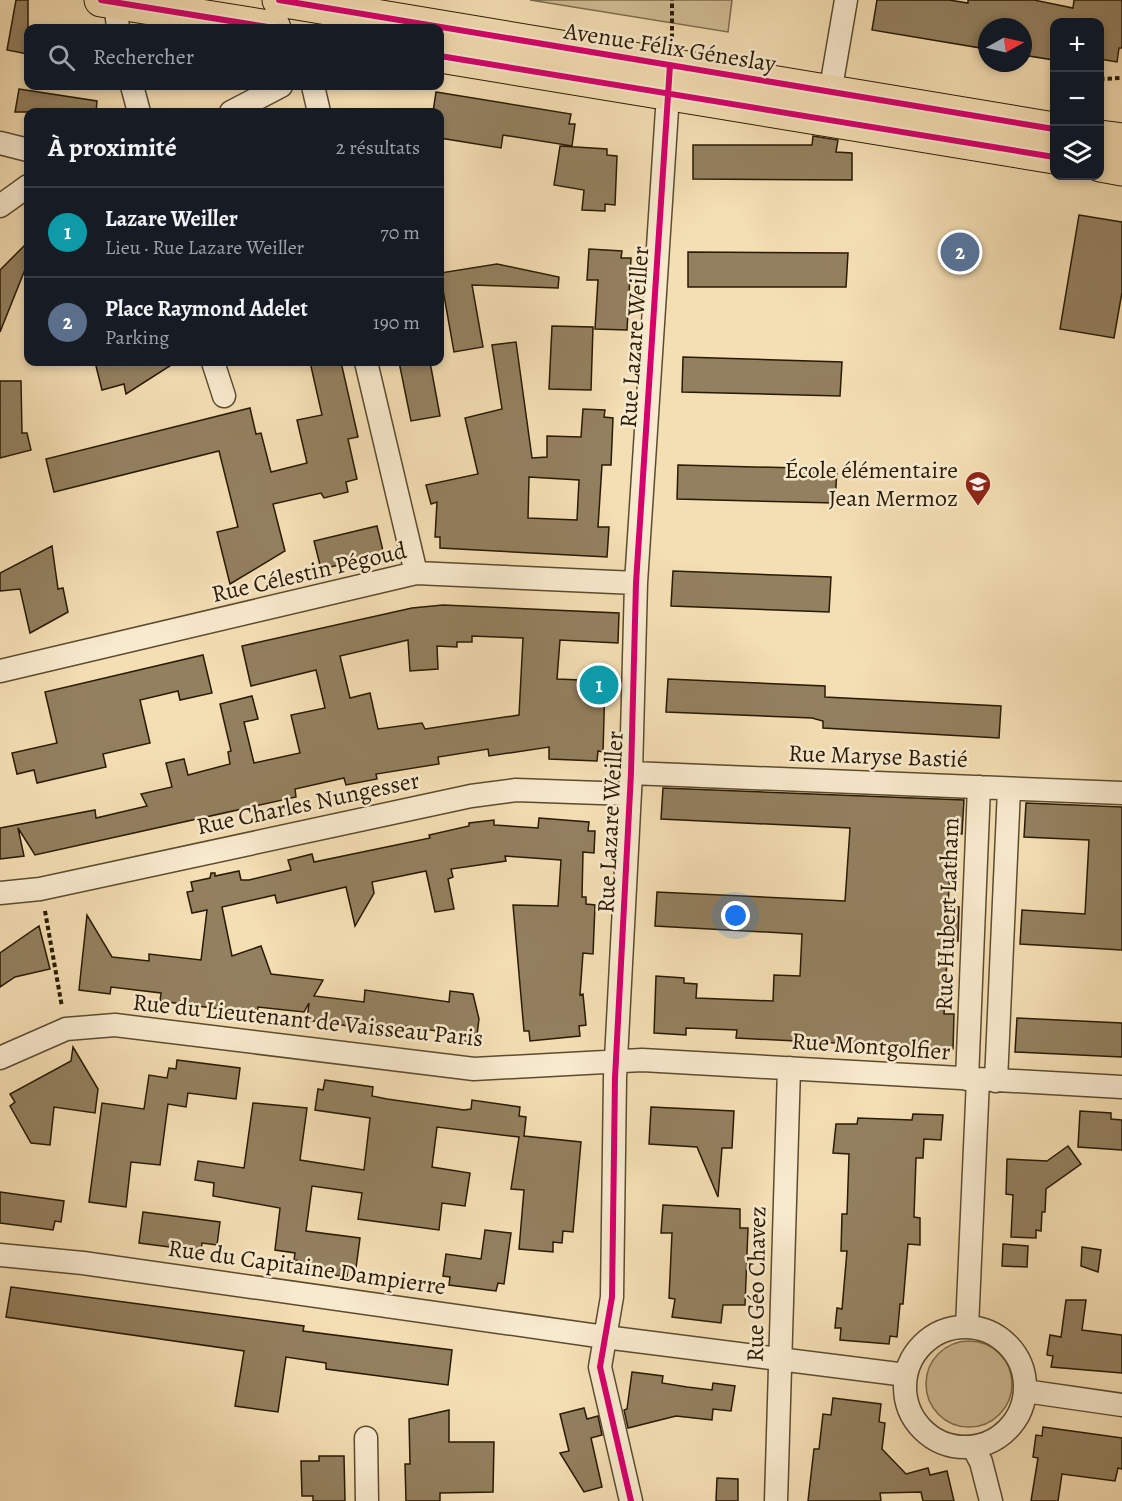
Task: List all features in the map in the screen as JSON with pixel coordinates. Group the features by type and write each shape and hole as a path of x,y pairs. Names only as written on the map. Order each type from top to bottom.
{"main road":[{"name":"Avenue Félix Géneslay","path":"279,0 320,18 354,24"},
{"path":"112,8 242,24"},
{"name":"Avenue Félix Géneslay","path":"444,40 828,106 1050,129"},
{"name":"Avenue Félix Géneslay","path":"444,56 669,80"},
{"name":"Avenue Félix Géneslay","path":"828,106 1050,157"},
{"path":"1104,138 1122,140"},
{"path":"1104,166 1122,169"}],"street":[{"path":"828,106 846,0"},
{"name":"Rue Lazare Weiller","path":"630,1501 600,1367 612,1297 616,1062 630,783 636,583 669,80"},
{"path":"133,90 138,108"},
{"path":"239,108 273,90"},
{"path":"314,90 318,108"},
{"path":"0,143 24,149"},
{"path":"0,206 24,189"},
{"path":"214,366 224,396"},
{"path":"367,366 416,573"},
{"name":"Rue Célestin Pégoud","path":"0,671 416,573 636,583"},
{"name":"Rue Maryse Bastié","path":"630,783 979,787 1122,793"},
{"name":"Rue Charles Nungesser","path":"0,893 40,889 471,796 516,790 630,783"},
{"name":"Rue Hubert Latham","path":"979,787 980,1080"},
{"name":"Rue Hubert Latham","path":"967,1327 980,1080 1009,789"},
{"name":"Rue du Lieutenant de Vaisseau Paris","path":"0,1058 66,1029 115,1025 474,1069 616,1062"},
{"name":"Rue Montgolfier","path":"616,1062 642,1060 1122,1086"},
{"name":"Rue Géo Chavez","path":"776,1501 789,1068"},
{"name":"Rue du Capitaine Dampierre","path":"0,1255 83,1263 606,1337 906,1375"},
{"path":"967,1327 997,1336 1010,1347 1019,1360 1025,1391 1021,1411 1009,1429 993,1441 974,1447 954,1447 936,1440 921,1429 910,1412 905,1394 906,1375 911,1362 928,1340 940,1333 967,1327"},
{"path":"1025,1391 1122,1405"},
{"path":"366,1438 367,1501"},
{"path":"974,1447 981,1462 991,1501"}],"path":[{"path":"669,80 672,0"},
{"path":"1104,79 1122,78"},
{"path":"40,889 66,1029"}],"shaded area":[{"path":"530,0 732,0 728,32"},
{"path":"969,1341 993,1348 1005,1360 1012,1384 1005,1408 993,1420 969,1427 945,1420 933,1408 926,1384 933,1360 945,1348"}],"building":[{"path":"16,0 28,0 28,24 24,24 24,53 7,50"},
{"path":"877,0 949,0 968,3 968,0 1034,0 1073,8 1074,0 1122,0 1122,48 1119,48 1117,62 1104,60 1104,18 1050,18 1050,59 1032,56 1032,18 978,18 978,48 872,30"},
{"path":"19,89 97,101 96,108 24,108 24,112 15,112"},
{"path":"436,92 571,114 569,124 575,124 572,146 503,135 501,148 444,139 444,108 434,108"},
{"path":"813,136 838,140 836,152 852,153 852,180 693,179 693,145 812,145"},
{"path":"560,146 607,149 607,155 617,156 615,205 605,204 605,211 582,210 584,190 554,185"},
{"path":"1079,215 1122,222 1122,292 1114,338 1060,329"},
{"path":"24,246 24,272 0,332 0,270"},
{"path":"589,249 622,251 621,258 631,258 627,330 595,329 598,280 587,280"},
{"path":"688,252 848,253 846,287 688,287"},
{"path":"497,264 559,277 558,288 472,285 483,347 454,352 444,296 444,272"},
{"path":"552,326 593,327 591,390 549,389"},
{"path":"516,342 532,458 547,457 547,436 581,437 583,409 605,410 604,417 613,418 611,465 602,465 598,527 609,527 607,557 440,548 440,537 435,537 437,502 431,504 426,485 478,474 465,418 502,409 492,345","holes":["529,477 579,480 577,520 528,518"]},
{"path":"683,357 842,362 840,396 682,392"},
{"path":"96,366 170,366 126,394 124,384 102,390"},
{"path":"311,366 342,366 358,437 348,439 357,479 346,482 348,492 324,498 321,493 273,504 285,551 230,584 217,532 238,527 219,451 54,492 46,459 250,408 256,434 261,433 271,472 307,463 297,420 322,415"},
{"path":"400,366 431,366 440,416 411,421"},
{"path":"0,381 21,381 22,433 27,433 31,450 0,458"},
{"path":"678,465 837,469 835,503 677,499"},
{"path":"377,526 384,555 321,569 314,541"},
{"path":"52,546 58,589 63,588 68,612 30,633 20,589 0,591 0,573"},
{"path":"673,571 831,577 829,612 671,606"},
{"path":"443,605 619,613 618,643 560,640 557,679 605,681 603,752 598,751 597,761 549,759 549,747 489,756 488,749 438,757 439,764 376,774 377,779 346,785 344,778 295,789 296,797 35,855 18,828 24,856 0,859 0,828 95,810 96,818 147,806 141,794 172,787 166,763 184,759 188,775 230,764 228,752 231,751 220,704 252,696 258,719 244,722 254,763 300,753 291,715 325,708 316,670 251,686 242,646 412,608","holes":["472,636 523,638 519,715 425,729 422,723 378,729 370,693 350,698 340,656 408,640 410,671 438,669 437,646 457,647 457,642 472,642"]},
{"path":"203,655 212,693 180,700 178,691 140,700 150,743 103,754 106,767 37,783 34,770 17,774 12,753 57,743 45,692"},
{"path":"668,679 825,686 825,697 1001,706 999,738 823,728 823,721 812,718 666,712"},
{"path":"663,788 964,800 962,834 952,833 948,906 959,907 958,941 948,941 944,1014 954,1014 953,1049 736,1038 737,1030 686,1028 686,1035 654,1033 656,976 684,978 684,983 697,984 696,998 773,1001 774,975 800,976 802,934 655,926 657,892 845,901 850,828 661,819"},
{"path":"1026,803 1122,807 1122,950 1020,944 1022,910 1085,914 1089,840 1024,837"},
{"path":"539,818 589,822 588,831 595,831 594,853 583,852 582,897 586,897 586,904 595,905 593,954 583,953 580,995 583,994 586,1025 579,1026 580,1036 530,1041 529,1031 524,1031 513,905 558,906 561,860 505,856 506,861 451,869 453,877 448,879 454,909 435,912 426,871 372,882 374,893 355,926 346,887 277,903 275,895 222,907 232,956 261,946 271,974 323,980 314,996 364,1002 365,990 449,1002 450,991 473,994 479,1019 476,1043 455,1040 456,1034 405,1026 404,1034 307,1020 309,1003 304,1012 258,1007 257,1014 160,1001 161,993 111,987 110,994 79,990 87,915 112,957 149,961 149,954 201,960 207,910 192,913 187,892 193,891 191,882 210,878 211,873 215,873 215,876 239,871 241,880 249,880 291,870 288,860 312,854 314,862 430,838 429,835 469,826 469,823 494,820 494,825 538,828"},
{"path":"39,926 50,969 15,977 0,987 0,953"},
{"path":"1017,1018 1122,1023 1122,1057 1015,1052"},
{"path":"73,1047 98,1089 95,1113 54,1107 50,1145 31,1143 10,1106 15,1102 10,1094 71,1061"},
{"path":"177,1060 240,1068 236,1099 188,1093 186,1107 168,1104 160,1165 131,1162 126,1207 89,1202 102,1103 144,1109 149,1075 167,1078 169,1068 176,1069"},
{"path":"325,1080 373,1087 372,1096 464,1110 471,1109 472,1100 520,1107 519,1116 526,1117 524,1136 581,1142 573,1232 563,1231 562,1243 553,1242 553,1252 519,1249 524,1190 511,1189 519,1137 437,1127 432,1167 470,1173 465,1206 442,1203 439,1230 358,1219 362,1193 312,1186 306,1231 360,1238 356,1268 348,1268 347,1277 300,1270 301,1261 294,1260 295,1253 275,1250 280,1208 213,1196 214,1183 195,1180 198,1161 244,1168 253,1103 307,1108 300,1160 364,1170 370,1118 315,1110 318,1089 323,1090"},
{"path":"651,1107 734,1111 732,1148 722,1148 718,1197 697,1147 649,1144"},
{"path":"1080,1111 1111,1113 1111,1119 1122,1120 1122,1150 1078,1147"},
{"path":"913,1114 943,1115 941,1140 924,1139 923,1158 916,1158 914,1217 920,1218 920,1245 908,1244 903,1304 900,1304 897,1337 890,1336 889,1344 840,1340 841,1328 835,1328 837,1308 842,1309 847,1251 841,1251 842,1214 847,1214 849,1154 833,1153 836,1124 857,1124 858,1118 912,1120"},
{"path":"1068,1146 1081,1164 1046,1189 1041,1231 1036,1230 1036,1238 1011,1237 1013,1195 1006,1194 1007,1159 1047,1161"},
{"path":"0,1192 64,1201 61,1222 55,1221 53,1230 0,1223"},
{"path":"663,1205 740,1209 740,1228 748,1228 745,1305 723,1305 721,1323 672,1317 675,1299 669,1298 672,1233 661,1233"},
{"path":"143,1212 220,1222 217,1245 202,1243 201,1251 139,1243"},
{"path":"485,1230 511,1233 504,1284 498,1283 496,1291 449,1285 450,1277 443,1276 446,1254 481,1259"},
{"path":"1003,1244 1028,1246 1027,1267 1002,1266"},
{"path":"1082,1247 1101,1250 1098,1272 1081,1266"},
{"path":"11,1287 304,1326 303,1331 452,1350 448,1385 326,1369 326,1363 286,1357 278,1412 235,1406 244,1351 6,1317"},
{"path":"1066,1300 1086,1300 1082,1330 1122,1335 1122,1373 1051,1367 1053,1356 1047,1355 1050,1335 1061,1337"},
{"path":"632,1372 663,1376 662,1383 687,1387 712,1390 713,1383 735,1386 731,1411 713,1409 712,1420 676,1416 628,1428 624,1410 627,1409"},
{"path":"833,1398 881,1404 879,1422 885,1423 882,1449 906,1474 928,1468 930,1475 947,1471 954,1501 923,1501 921,1492 880,1493 881,1501 808,1501 814,1449 819,1449 823,1414 831,1415"},
{"path":"584,1408 587,1419 598,1416 602,1435 591,1438 602,1487 584,1492 560,1453 569,1451 560,1414"},
{"path":"449,1410 449,1442 494,1442 493,1492 440,1493 440,1501 406,1501 405,1464 410,1464 409,1419"},
{"path":"1043,1427 1122,1438 1122,1469 1118,1468 1115,1481 1062,1474 1058,1501 1031,1501 1038,1458 1033,1457 1036,1435 1042,1436"},
{"path":"319,1456 344,1456 345,1501 313,1501 313,1496 302,1496 301,1461 319,1461"},
{"path":"717,1478 738,1479 738,1501 716,1501"}],"cycle path":[{"path":"101,0 249,24"},
{"path":"279,0 423,24"},
{"path":"444,27 1050,128"},
{"path":"444,57 1050,156"},
{"path":"631,1501 600,1367 612,1297 615,1078 631,773 636,583 670,65"}],"place":[{"name":"Place Raymond Adelet","path":"960,252"},
{"name":"École élémentaire Jean Mermoz","path":"978,507"},
{"name":"Lazare Weiller","path":"599,685"}]}
